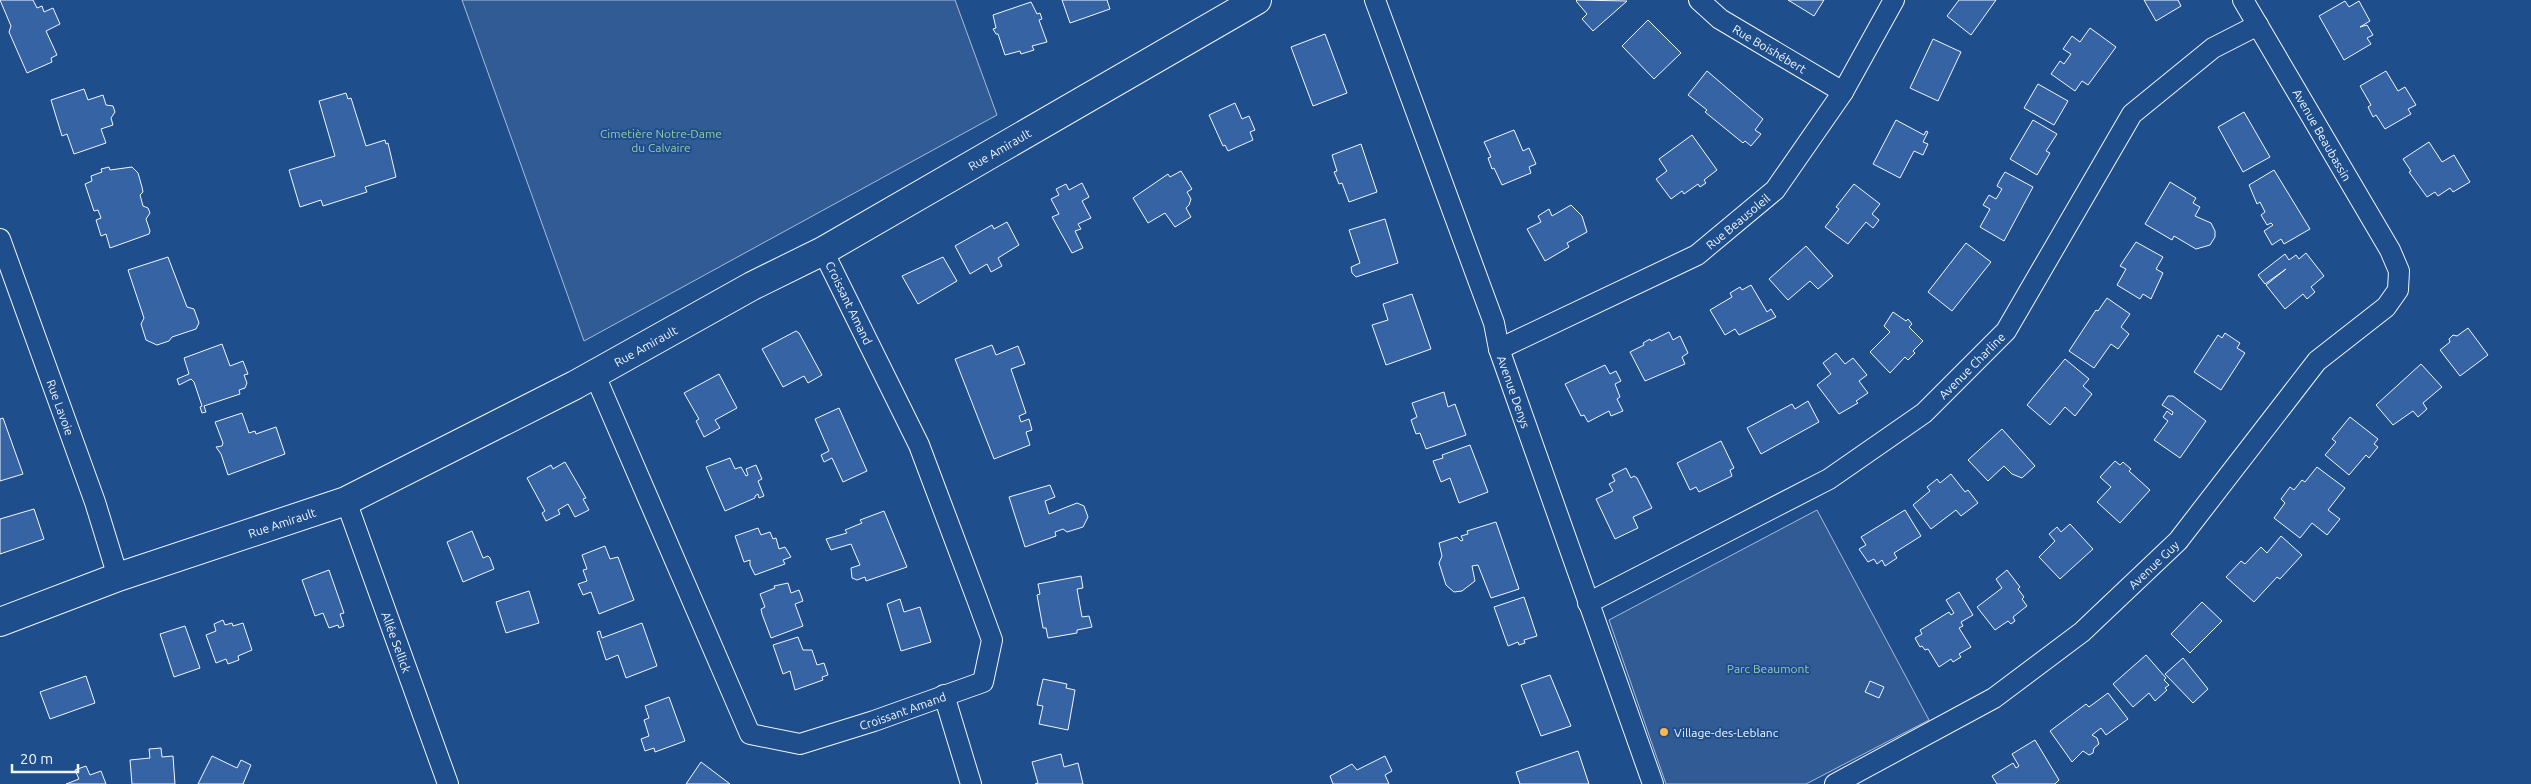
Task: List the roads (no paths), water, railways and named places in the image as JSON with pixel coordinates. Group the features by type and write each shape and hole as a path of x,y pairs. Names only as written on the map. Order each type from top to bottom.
{"main road":[{"name":"Rue Amirault","path":"0,622 118,577 346,500 594,373 752,286 823,250 1257,0"}],"street":[{"name":"Avenue Denys","path":"1375,0 1494,323 1500,349 1653,784"},
{"name":"Rue Boishébert","path":"1699,0 1720,19 1844,92"},
{"name":"Rue Beausoleil","path":"1500,349 1698,255 1775,190 1844,92 1894,0"},
{"name":"Avenue Beaubassin","path":"2243,0 2390,250 2399,271"},
{"name":"Avenue Charline","path":"1588,603 1829,479 1924,413 2006,331 2132,114 2213,48 2258,25"},
{"name":"Rue Lavoie","path":"0,239 95,502 118,577"},
{"name":"Croissant Amand","path":"594,373 750,734 800,744 874,721 983,682 992,640 919,445 823,250"},
{"name":"Avenue Guy","path":"1835,784 1994,698 2082,632 2178,541 2317,361 2386,308 2398,290 2399,271"},
{"name":"Allée Sellick","path":"346,500 448,784"},
{"path":"944,695 971,784"}],"place":[{"name":"Village-des-Leblanc","path":"1664,732"}],"park label":[{"name":"Cimetière Notre-Dame du Calvaire","path":"661,140"},
{"name":"Parc Beaumont","path":"1768,668"}]}
